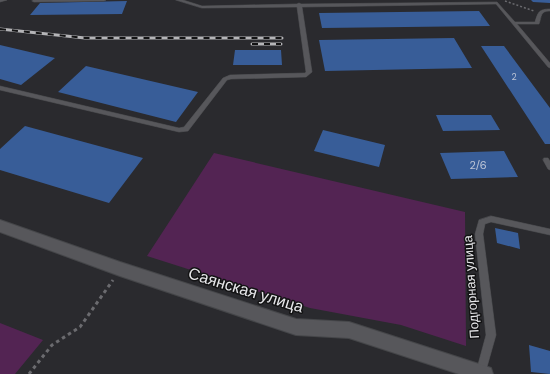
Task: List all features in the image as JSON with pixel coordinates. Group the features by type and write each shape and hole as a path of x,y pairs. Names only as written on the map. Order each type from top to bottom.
{"street":[{"name":"Саянская улица","path":"0,226 120,269 296,327 349,330 483,373"}],"lane":[{"path":"0,1 4,0"},
{"path":"34,1 104,0"},
{"path":"178,0 202,7 299,4 497,3 550,66"},
{"path":"0,88 179,130 186,129 225,80 230,77 306,75 309,72 299,4"},
{"path":"515,23 537,23 540,12 550,10"},
{"path":"546,160 550,167"},
{"name":"Подгорная улица","path":"483,373 491,335 479,234 482,222 491,219 550,232"}],"path":[{"path":"502,0 540,12"},
{"path":"29,374 52,345 80,327 120,269"}],"shaded area":[{"path":"214,153 465,212 466,346 401,325 310,308 147,256"},
{"path":"0,323 43,340 15,374 0,374"}],"building":[{"path":"531,0 550,0 550,3 533,2"},
{"path":"127,1 122,14 30,15 40,3"},
{"path":"479,11 490,26 322,28 319,13"},
{"path":"454,38 472,68 325,71 319,40"},
{"path":"0,45 55,58 21,85 0,79"},
{"path":"481,46 504,46 550,108 550,144 545,144"},
{"path":"235,50 281,50 282,65 233,65"},
{"path":"86,66 198,92 176,122 58,92"},
{"path":"436,115 491,115 500,130 443,131"},
{"path":"25,126 143,158 109,203 0,170 0,149"},
{"path":"323,130 385,145 379,167 314,151"},
{"path":"504,151 518,177 451,179 440,153"},
{"path":"495,228 518,233 520,249 497,243"},
{"path":"529,345 550,351 550,374 531,372"}],"railway":[{"path":"0,29 85,38 282,38"},
{"path":"252,44 281,44"}]}
